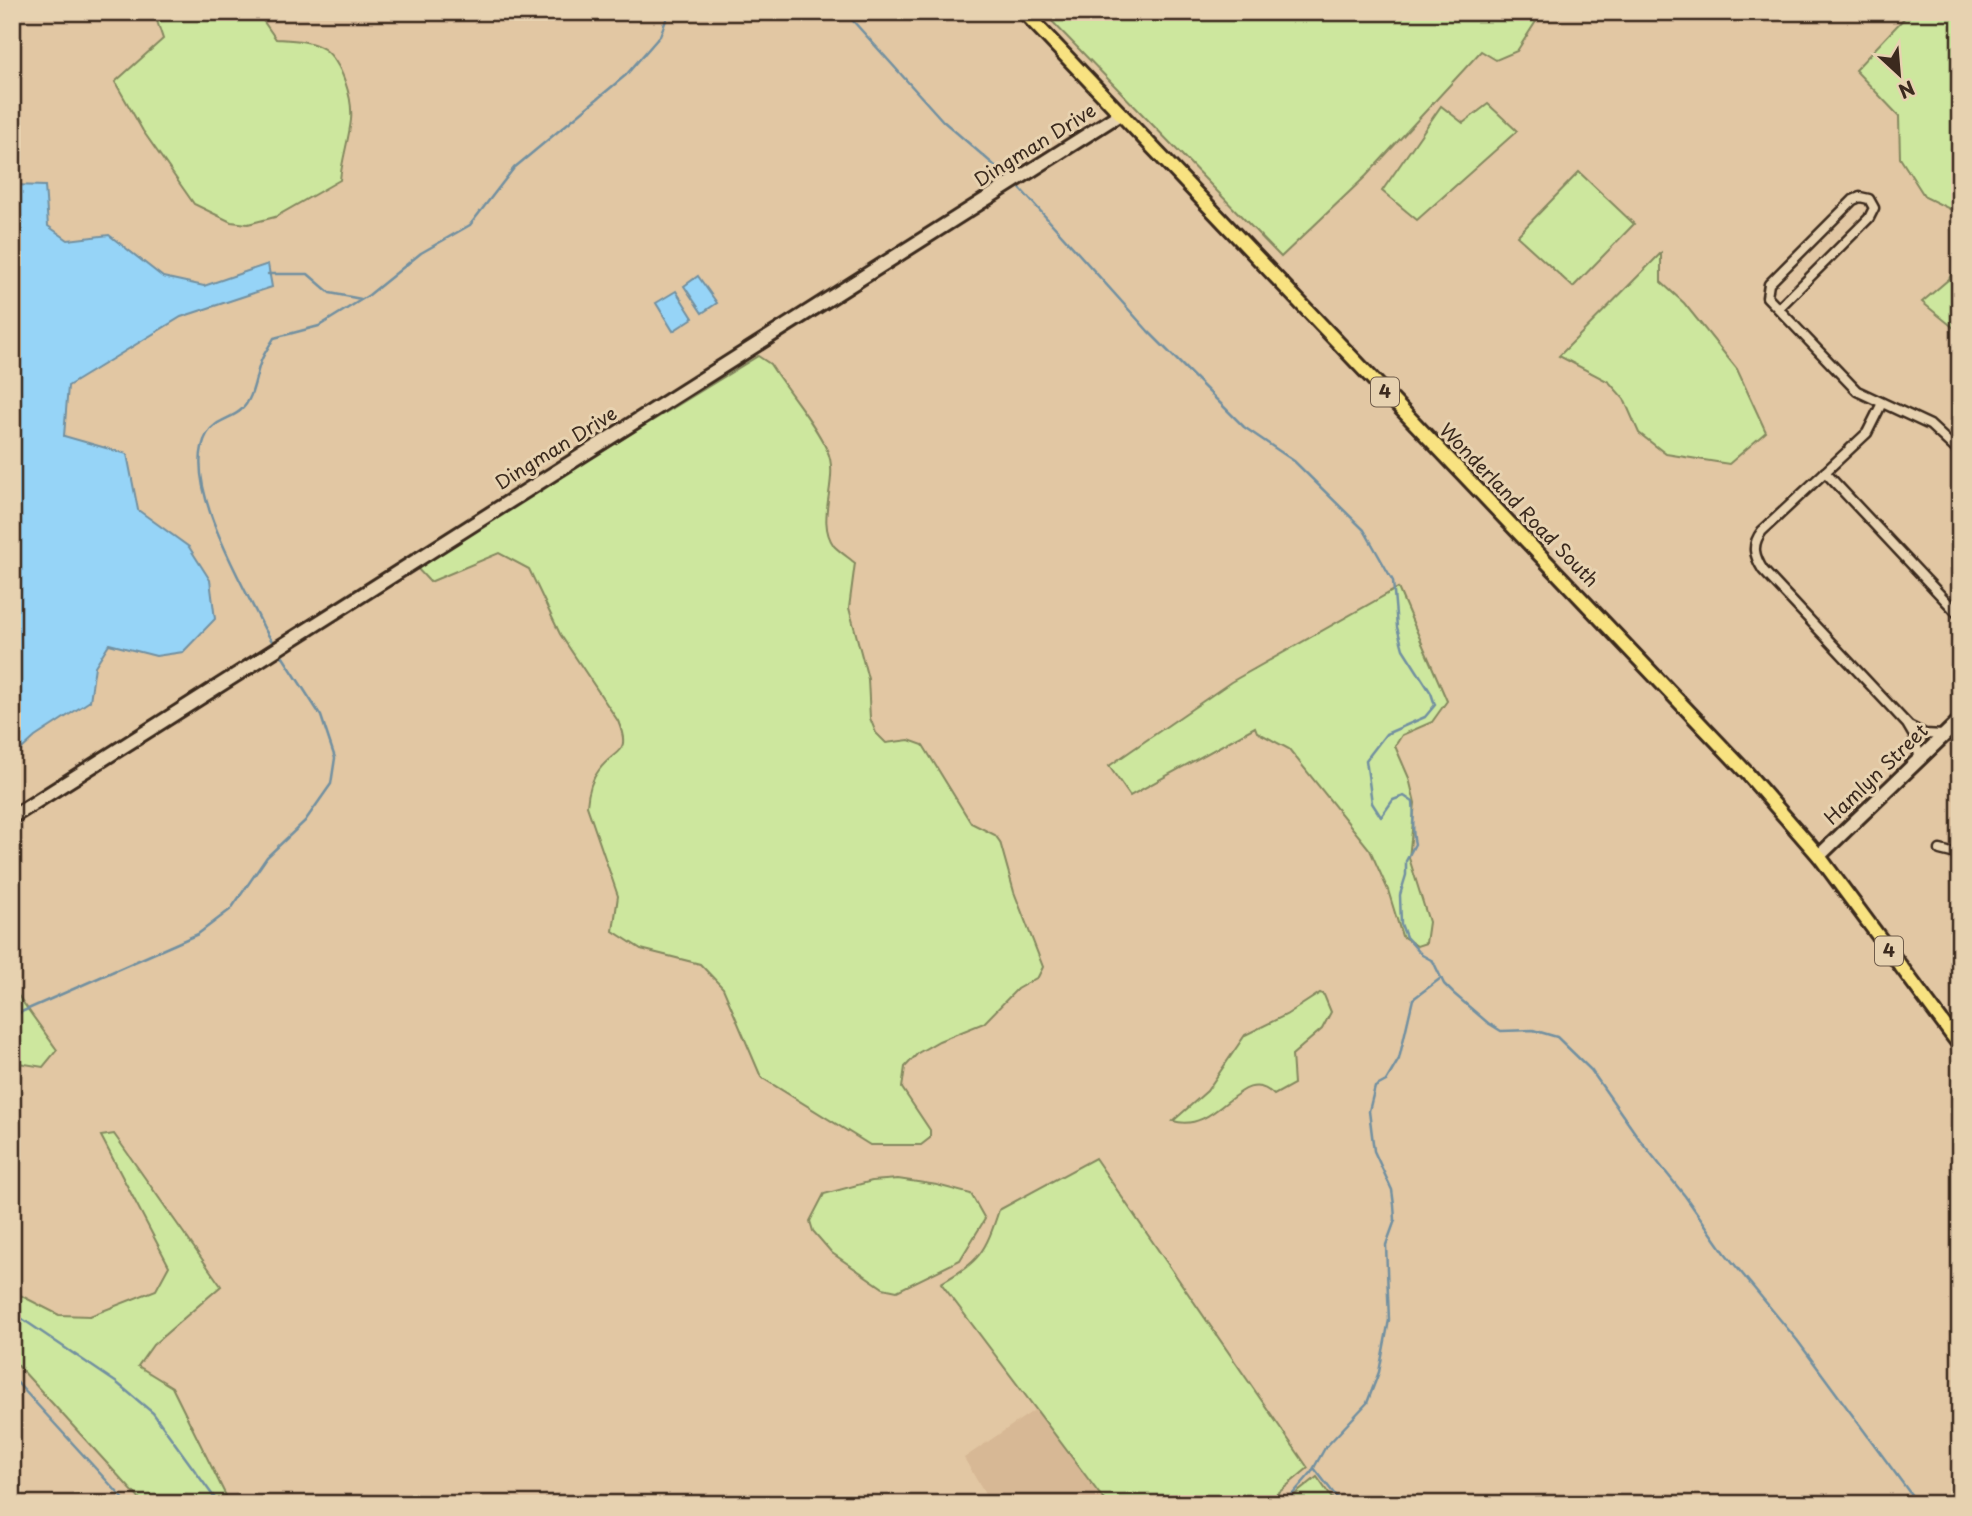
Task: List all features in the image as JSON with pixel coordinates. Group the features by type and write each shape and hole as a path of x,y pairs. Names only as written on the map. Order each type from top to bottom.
{"main road":[{"name":"Wonderland Road South","path":"1024,12 1727,752 1819,856 1960,1046"}],"street":[{"name":"Dingman Drive","path":"12,817 1120,114"},
{"path":"1779,308 1869,218 1874,208 1869,199 1860,197 1853,200 1769,284 1768,297 1848,383 1882,403 1930,425 1960,453"},
{"path":"1882,403 1867,433 1762,531 1757,538 1754,553 1763,570 1907,724 1925,734 1944,735"},
{"path":"1825,472 1960,616"},
{"name":"Hamlyn Street","path":"1819,856 1960,720"},
{"path":"1907,724 1920,759"},
{"path":"1940,850 1960,855"}],"shaded area":[{"path":"1036,1409 1107,1504 974,1504 986,1496 964,1458"}],"green space":[{"path":"166,12 257,12 276,39 301,41 324,49 341,72 351,111 340,180 275,217 248,224 231,222 194,204 143,131 115,82 163,39 157,21"},
{"path":"1043,12 1542,12 1517,51 1496,60 1481,51 1366,176 1281,257"},
{"path":"1910,12 1960,12 1960,214 1925,197 1900,158 1899,116 1855,70"},
{"path":"1488,104 1517,131 1417,220 1382,191 1441,106 1463,123"},
{"path":"1579,172 1634,224 1573,287 1517,236"},
{"path":"1661,253 1661,282 1684,303 1737,369 1766,432 1729,464 1666,454 1639,433 1624,399 1609,382 1559,356"},
{"path":"1960,259 1960,333 1922,302 1949,279"},
{"path":"758,356 770,364 808,417 827,450 831,473 826,524 834,546 855,563 849,608 868,679 870,718 876,733 886,743 909,740 923,745 971,823 995,835 1000,842 1014,892 1043,967 1038,977 1017,989 984,1023 939,1041 918,1053 905,1067 902,1088 930,1130 930,1138 921,1145 870,1145 761,1077 723,988 700,964 641,949 613,931 618,896 587,806 590,787 596,774 622,746 622,732 618,721 560,634 529,569 499,553 430,582 415,566"},
{"path":"1398,588 1447,701 1432,722 1402,735 1395,746 1409,778 1415,803 1409,858 1429,922 1426,943 1417,946 1402,936 1388,890 1370,850 1289,749 1257,732 1255,727 1130,796 1109,766 1231,682"},
{"path":"12,987 57,1050 43,1067 12,1062"},
{"path":"1320,993 1324,995 1331,1012 1322,1029 1292,1055 1294,1084 1274,1095 1262,1087 1251,1087 1204,1118 1189,1123 1173,1121 1207,1091 1245,1035 1286,1015"},
{"path":"114,1134 221,1286 153,1345 138,1366 172,1387 230,1504 144,1504 12,1359 12,1291 59,1315 90,1316 156,1290 169,1266 101,1136"},
{"path":"1095,1158 1308,1468 1265,1504 1107,1504 941,1283 973,1262 990,1236 999,1210"},
{"path":"898,1179 971,1194 985,1219 960,1260 897,1291 883,1288 832,1253 813,1231 810,1221 824,1194 872,1181"},
{"path":"1317,1477 1336,1504 1283,1504"}],"water":[{"path":"12,185 45,186 48,226 68,240 109,235 163,277 204,286 268,264 272,287 181,317 68,386 64,436 127,454 138,510 189,547 210,580 215,619 183,652 156,656 109,644 95,666 90,701 35,737 12,758"},
{"path":"698,276 717,303 702,313 684,286"},
{"path":"676,291 693,318 673,331 656,303"}],"waterway":[{"path":"275,646 229,559 207,504 201,478 201,454 210,429 245,405 262,358 274,338 319,326 369,295 421,253 470,225 514,168 626,75 660,36 669,12"},
{"path":"845,12 943,121 1009,178"},
{"path":"1017,185 1148,331 1244,427 1294,461 1364,530 1393,581 1397,627 1403,649 1431,693 1435,705 1425,717 1386,734 1366,760 1372,803 1381,817 1393,800 1404,796 1413,802 1415,844 1406,861 1406,875 1400,895 1401,924 1406,937 1422,955 1433,961 1444,984 1488,1023 1501,1031 1533,1030 1557,1037 1591,1070 1725,1253 1797,1340 1918,1504"},
{"path":"268,274 308,274 330,293 361,299"},
{"path":"12,1011 19,1013 198,934 231,909 267,857 305,821 331,784 335,758 321,716 279,651"},
{"path":"1284,1504 1311,1473 1325,1448 1367,1403 1379,1372 1389,1320 1386,1245 1395,1220 1392,1190 1374,1151 1369,1111 1375,1087 1386,1081 1399,1059 1413,999 1441,978"},
{"path":"12,1312 117,1383 153,1413 219,1504"},
{"path":"12,1377 128,1504"},
{"path":"1314,1468 1342,1504"}]}
